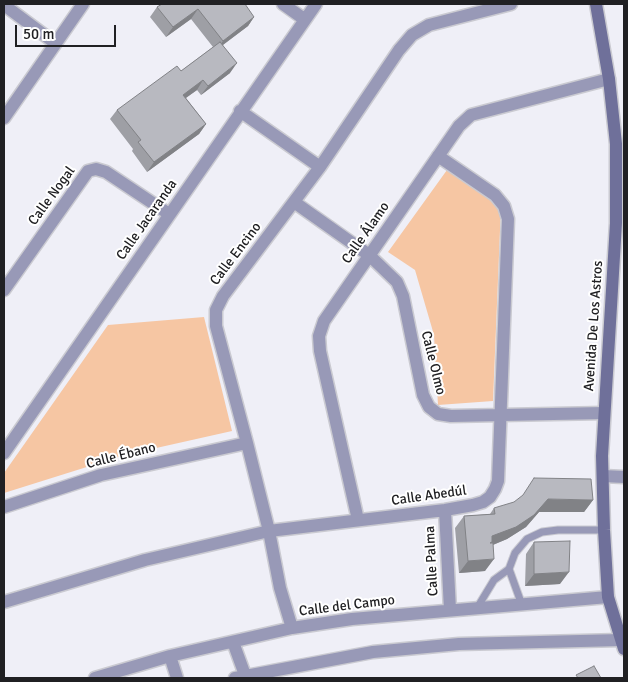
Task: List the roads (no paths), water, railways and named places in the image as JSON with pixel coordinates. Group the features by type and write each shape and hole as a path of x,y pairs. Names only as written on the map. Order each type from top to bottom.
{"main road":[{"name":"Avenida De Los Astros","path":"596,4 609,79 616,144 616,223 604,413 603,476 608,597 622,645"}],"street":[{"path":"4,118 54,44 84,4"},
{"path":"283,4 304,19"},
{"name":"Calle Jacaranda","path":"4,453 316,4"},
{"name":"Calle Encino","path":"292,628 280,588 269,531 216,326 216,310 223,296 320,167 398,50 412,35 429,25 511,4"},
{"path":"4,5 54,44"},
{"name":"Calle Álamo","path":"358,520 320,351 319,336 324,321 459,126 472,115 609,79"},
{"path":"240,111 320,167"},
{"name":"Calle Abedúl","path":"4,602 145,560 269,531 445,510 483,502 490,497 496,490 498,481 508,218 504,206 495,195 438,156"},
{"name":"Calle Nogal","path":"4,290 88,171 96,169 106,172 169,214"},
{"name":"Calle Olmo","path":"294,202 369,255 397,282 403,296 423,395 429,407 438,414 451,416 604,413"},
{"name":"Calle Ébano","path":"4,507 101,475 247,443"},
{"path":"603,476 624,478"},
{"name":"Calle Palma","path":"445,510 450,610"},
{"name":"Calle del Campo","path":"95,678 170,656 292,628 352,619 450,610 522,606 608,597"},
{"path":"233,642 240,677 373,652 459,644 622,645"},
{"path":"170,656 177,678"}],"lane":[{"path":"477,609 494,580 509,569 516,552 527,539 542,532 558,530 604,530"},
{"path":"509,569 522,606"}]}
